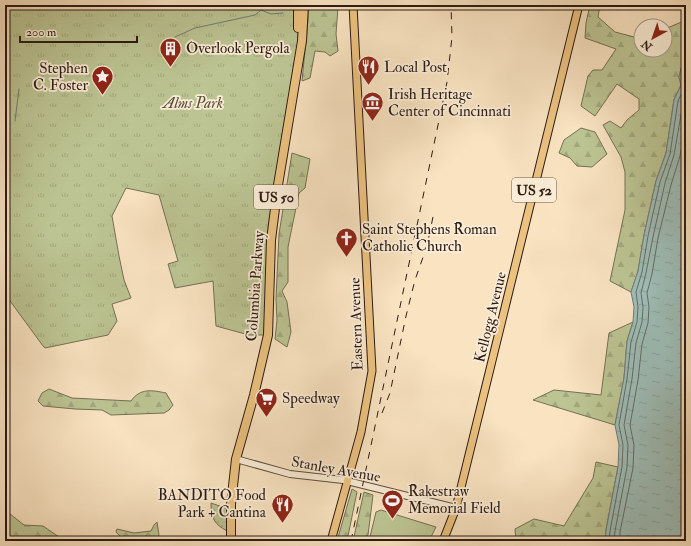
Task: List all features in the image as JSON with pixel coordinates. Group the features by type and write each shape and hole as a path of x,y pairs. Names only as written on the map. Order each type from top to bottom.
{"highway":[{"name":"Columbia Parkway","path":"298,5 298,60"},
{"name":"Columbia Parkway","path":"231,541 232,504 236,459 252,404 268,335 269,266 273,224 302,40 304,5"},
{"name":"Columbia Parkway","path":"234,487 236,499 236,541"}],"main road":[{"name":"Eastern Avenue","path":"332,541 361,432 372,371 353,5"},
{"name":"Kellogg Avenue","path":"443,541 456,508 579,5"}],"street":[{"name":"Stanley Avenue","path":"236,459 290,474 348,482 456,508"}],"green space":[{"name":"Alms Park","path":"5,5 298,5 298,48 278,185 268,335 249,335 216,326 213,281 175,288 168,264 178,261 159,195 126,188 112,216 124,280 131,298 112,304 117,321 108,335 45,348 43,346 5,294"},
{"path":"308,5 334,5 338,7 336,34 338,51 330,56 325,52 315,51 310,78 302,81 308,20"},
{"path":"590,5 600,5 598,17 615,32 633,37 633,58 673,58 673,26 686,20 686,49 679,77 681,85 674,100 666,153 656,181 638,271 631,292 610,281 625,210 625,172 621,157 603,125 610,121 621,128 627,120 639,110 639,99 617,84 595,116 581,106 588,76 593,70 602,70 616,49 585,38 586,23"},
{"path":"581,128 595,132 607,154 592,167 577,166 570,158 559,153 564,140"},
{"path":"292,153 310,159 305,188 299,193 288,247 288,282 282,291 287,302 291,332 287,347 275,339 277,320 276,299 279,234"},
{"path":"633,322 627,341 624,378 615,425 533,400 554,390 601,395 609,333"},
{"path":"49,389 72,398 131,401 142,392 156,391 166,393 173,405 164,413 111,415 102,410 43,406 38,401 42,393"},
{"path":"596,462 618,467 605,541 516,541 515,529 534,519 564,526 593,478"},
{"path":"352,489 357,492 347,541 337,541"},
{"path":"364,492 373,495 368,535 364,541 353,541"},
{"path":"211,503 228,509 227,531 219,526 214,520"},
{"path":"5,510 24,525 43,526 59,537 62,541 5,541"},
{"name":"Rakestraw Memorial Field","path":"381,510 436,527 429,541 369,541 376,512"},
{"path":"157,522 159,535 156,541 124,540 116,532 117,529 134,533 151,531"}],"water":[{"path":"686,49 686,541 605,541 618,467 619,445 615,425 624,378 627,341 633,322 634,307 631,292 638,271 656,181 666,153 674,100 681,85 679,77"}],"waterway":[{"path":"175,37 195,28 255,15 261,10 271,14 283,13"},
{"path":"15,121 19,89"}],"railway":[{"path":"351,541 447,82 452,37 451,5"},
{"path":"382,413 390,393 406,316 415,280 427,246 434,212"}],"place":[{"name":"Overlook Pergola","path":"171,68"},
{"name":"Local Post","path":"369,86"},
{"name":"Stephen C. Foster","path":"103,96"},
{"name":"Irish Heritage Center of Cincinnati","path":"372,122"},
{"name":"Saint Stephens Roman Catholic Church","path":"346,258"},
{"name":"Speedway","path":"266,418"},
{"name":"Rakestraw Memorial Field","path":"393,520"},
{"name":"BANDITO Food Park + Cantina","path":"282,524"}]}
